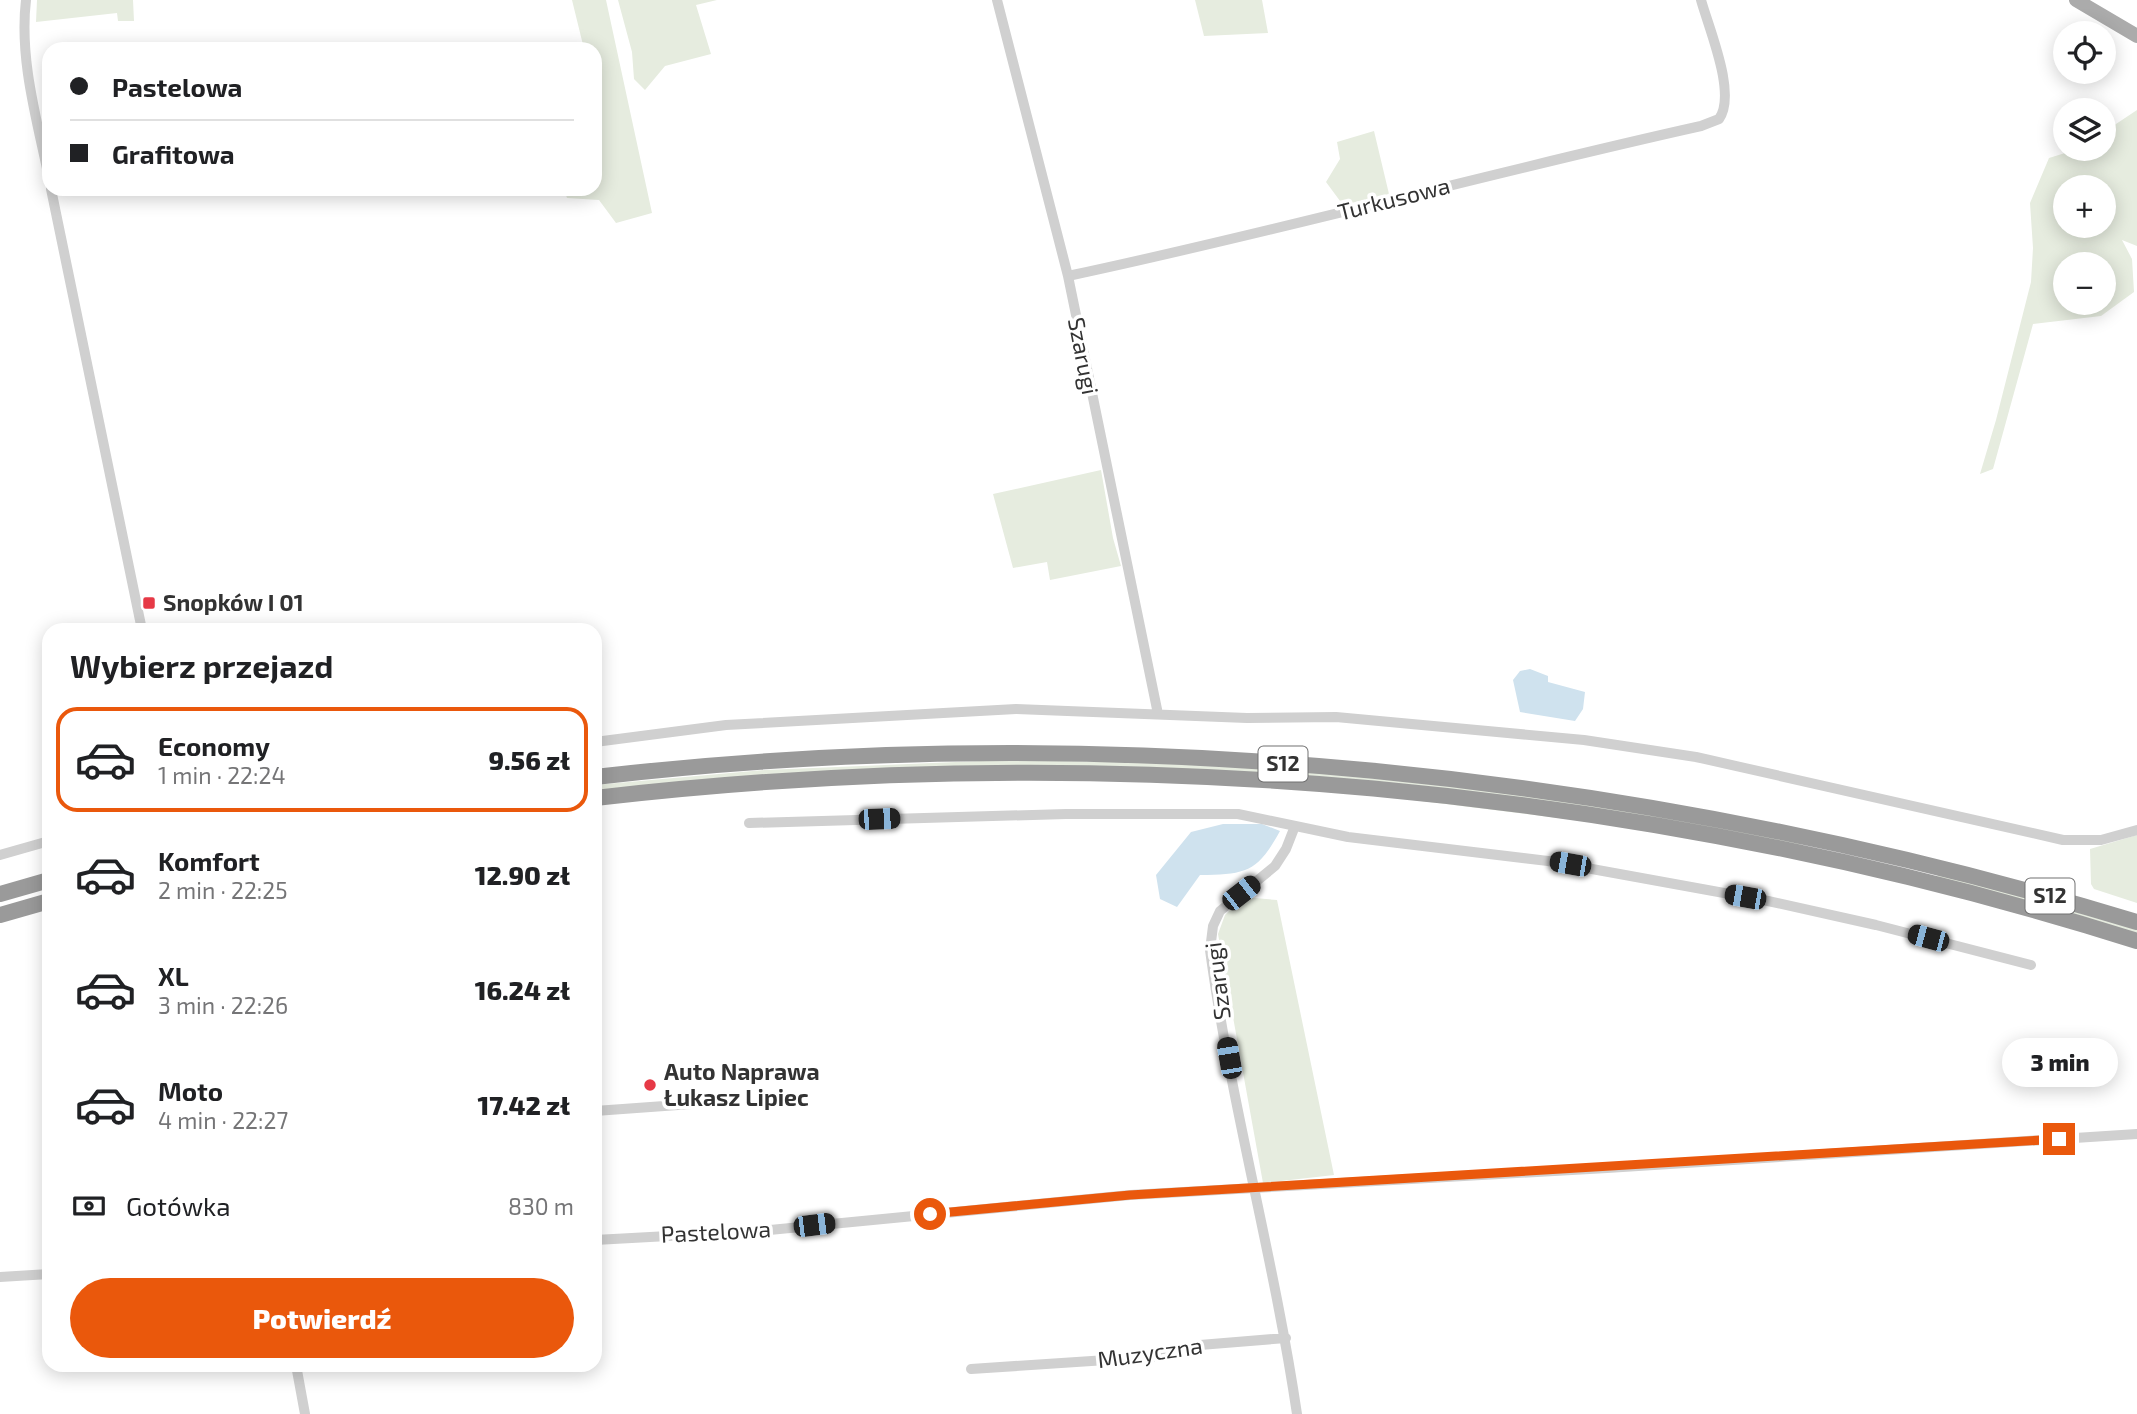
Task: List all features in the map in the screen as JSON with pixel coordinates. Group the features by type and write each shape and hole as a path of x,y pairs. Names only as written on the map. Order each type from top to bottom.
{"highway":[{"name":"S12","path":"602,776 683,767 817,758 1034,752 1182,756 1385,772 1569,794 1739,822 1962,872 2137,922"},
{"name":"S12","path":"602,797 812,780 994,774 1183,776 1371,789 1563,812 1782,850 1968,893 2137,941"},
{"path":"0,894 42,882"},
{"path":"0,915 42,903"}],"main road":[{"path":"2076,0 2137,36"}],"street":[{"path":"26,0 25,52 42,141"},
{"name":"Szarugi","path":"997,0 1068,276 1158,714"},
{"name":"Turkusowa","path":"1068,276 1158,257 1569,155 1701,126 1719,119 1725,105 1725,88 1702,0"},
{"path":"52,196 141,623"},
{"path":"602,741 726,724 965,711 1062,710 1247,718 1336,717 1584,740 1746,766 2063,840 2101,840 2137,830"},
{"path":"749,822 1238,814 1348,837 1548,860 1768,901 1876,925 2031,965"},
{"name":"Szarugi","path":"1295,826 1286,849 1275,866 1220,911 1210,938 1215,979 1286,1338 1297,1414"},
{"path":"0,855 42,843"},
{"path":"602,1110 706,1103"},
{"name":"Pastelowa","path":"602,1240 760,1231 1130,1195 2137,1133"},
{"path":"0,1277 42,1274"},
{"name":"Muzyczna","path":"971,1369 1152,1357 1200,1345 1286,1338"},
{"path":"297,1372 305,1414"}],"shaded area":[{"path":"37,0 133,0 134,21 118,21 117,13 36,22"},
{"path":"572,0 606,0 652,213 616,223 599,200 567,198 566,196 602,196 602,42 582,42"},
{"path":"618,0 717,0 696,5 711,54 665,66 645,90 634,79 632,52"},
{"path":"1195,0 1262,0 1268,33 1204,36"},
{"path":"2137,110 2137,246 2122,240 2132,259 2134,292 2116,305 2116,252 2053,252 2053,315 2102,315 2033,324 1993,469 1980,474 2031,282 2033,248 2030,203 2049,158 2053,157 2053,161 2116,161 2116,124"},
{"path":"1374,131 1389,194 1343,205 1326,182 1340,159 1337,142"},
{"path":"1101,470 1113,538 1121,566 1050,580 1047,562 1013,568 993,494"},
{"path":"1004,760 1180,763 1335,773 1545,797 1801,841 1800,848 1180,771 602,793 602,784 765,770"},
{"path":"2137,835 2137,903 2094,889 2091,884 2090,849"},
{"path":"1938,872 2137,928 2137,935 1937,879"},
{"path":"1243,897 1277,900 1334,1175 1263,1183 1218,934 1225,915"}],"water":[{"path":"1530,669 1548,676 1548,682 1585,692 1583,709 1575,721 1520,712 1513,680 1520,671"},
{"path":"1223,824 1262,824 1280,831 1264,855 1249,868 1229,874 1200,875 1177,907 1160,899 1156,875 1191,832"}],"place":[{"name":"Snopków I 01","path":"149,603"},
{"name":"Auto Naprawa Łukasz Lipiec","path":"650,1085"}],"route":[{"path":"930,1214 1130,1195 2059,1139"}]}
